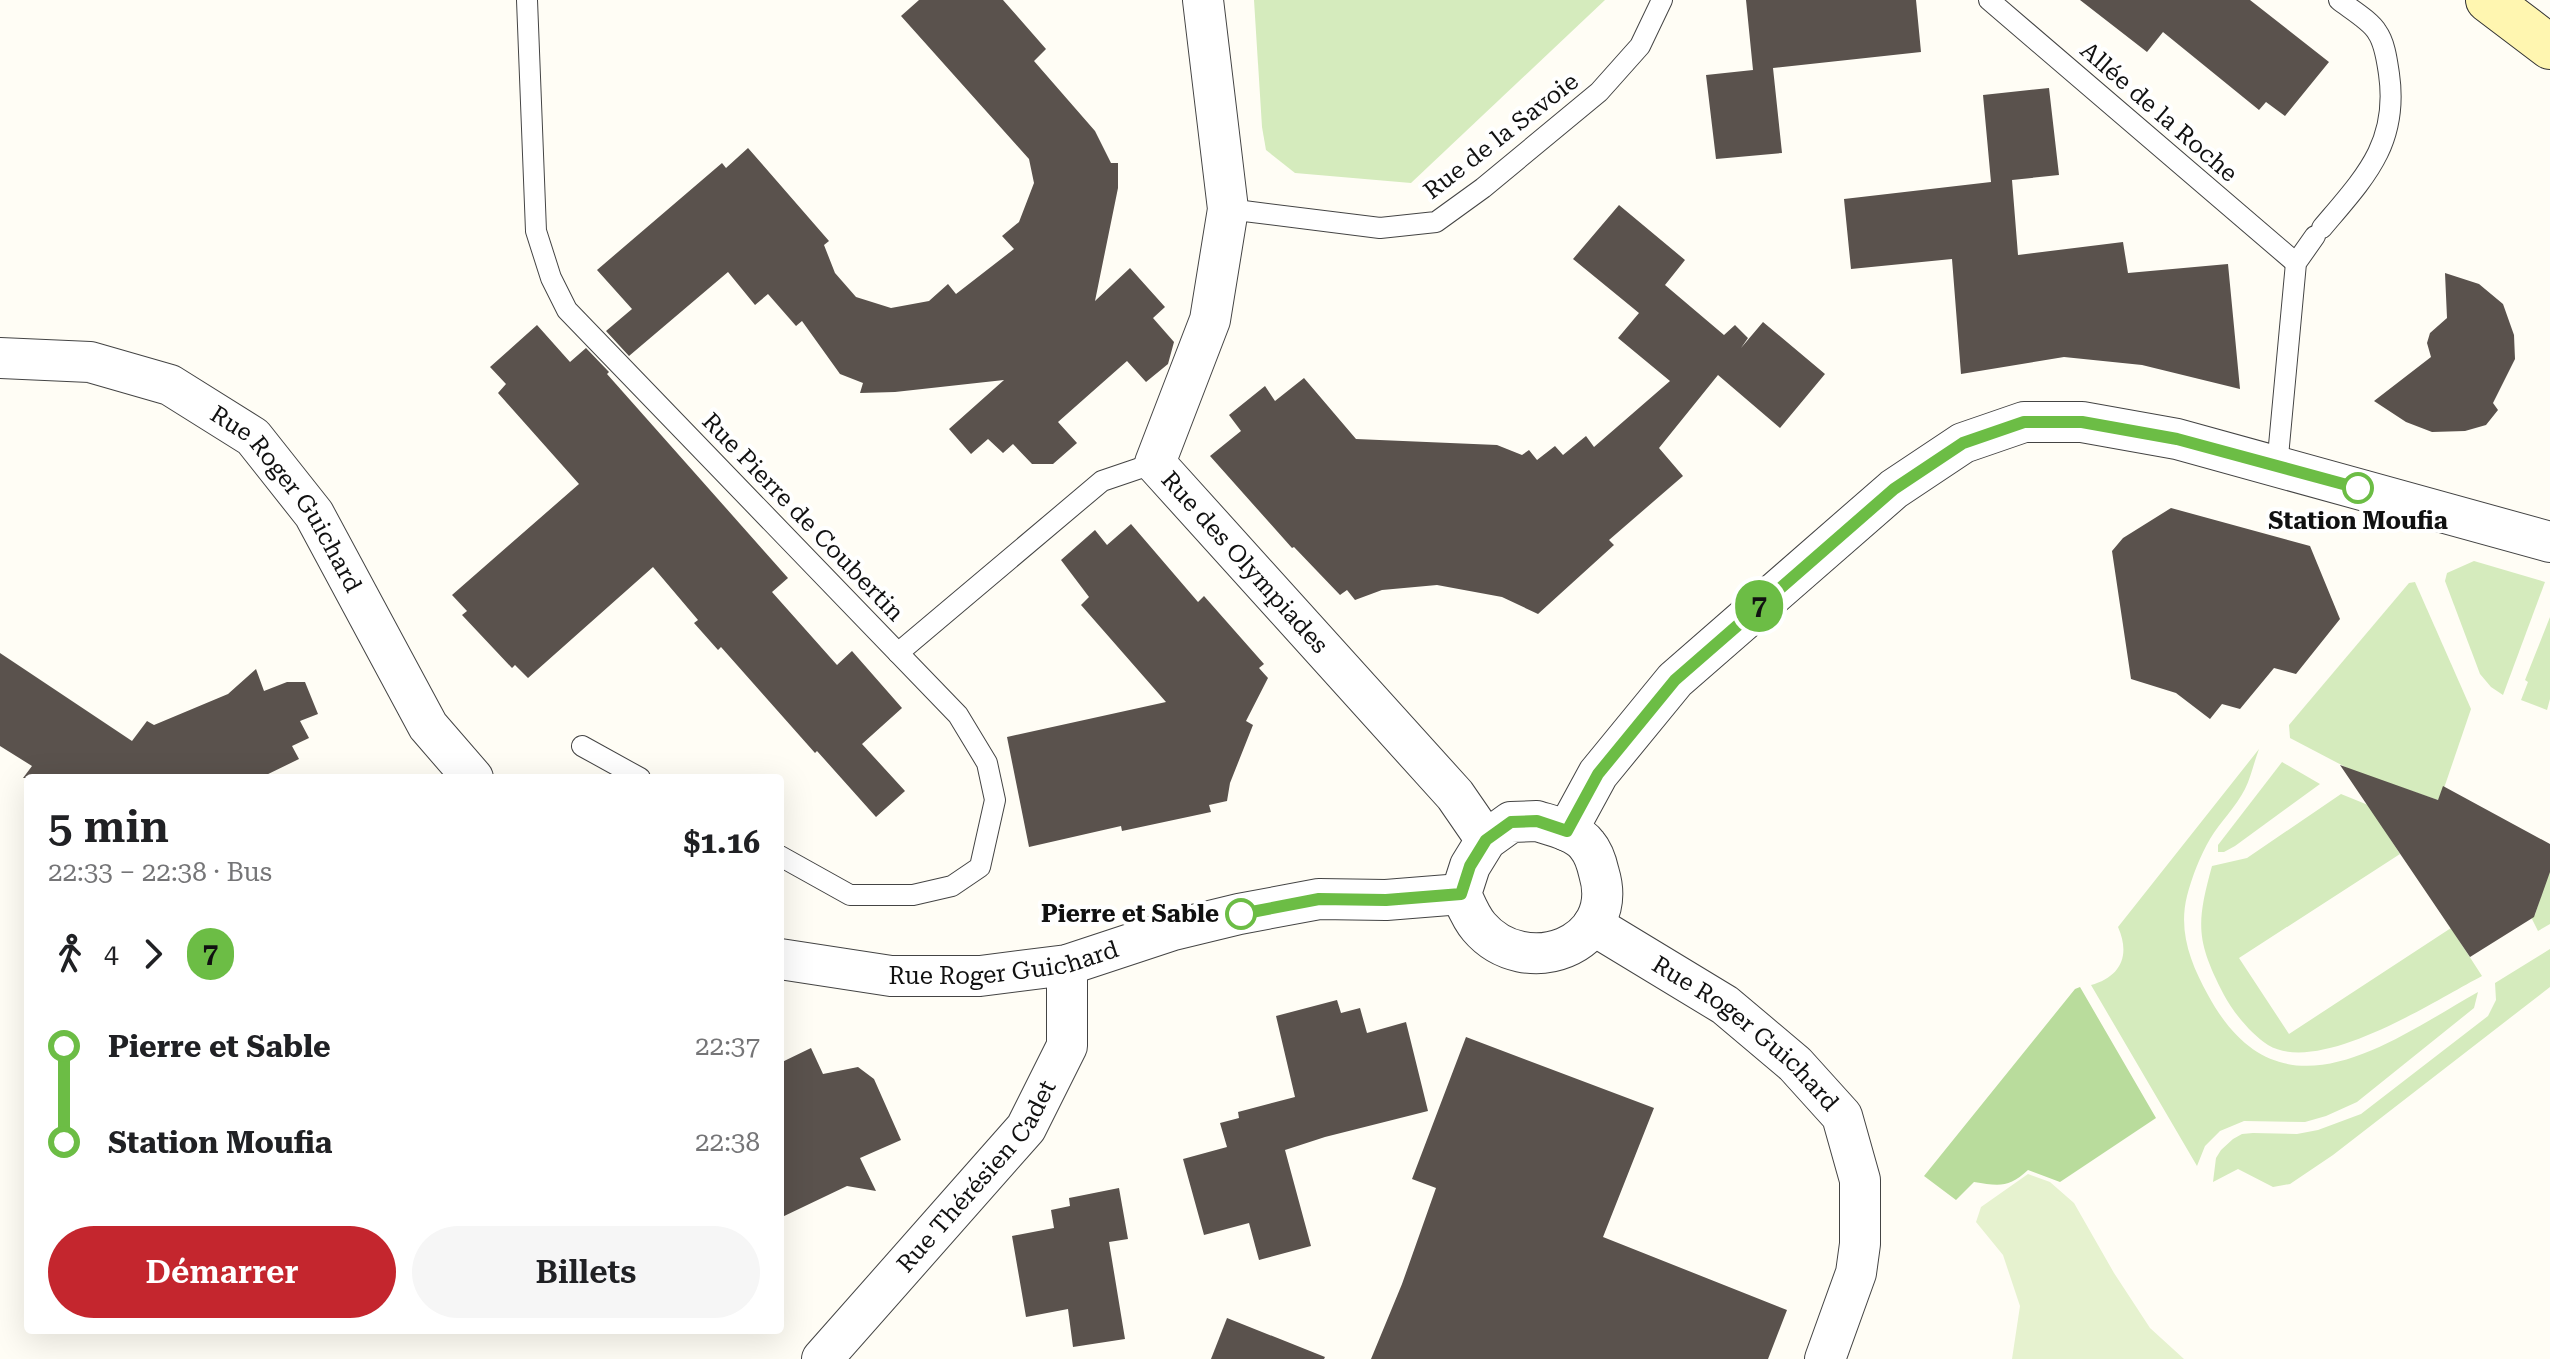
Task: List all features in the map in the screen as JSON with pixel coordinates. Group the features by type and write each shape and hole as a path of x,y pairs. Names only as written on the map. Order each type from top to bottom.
{"street":[{"name":"Rue des Olympiades","path":"1203,0 1228,209 1210,320 1155,463 1455,795 1486,840"},
{"path":"2488,0 2550,47"},
{"name":"Rue Roger Guichard","path":"0,358 90,362 170,385 253,437 314,514 428,726 470,774"},
{"path":"1567,831 1598,774 1675,680 1894,489 1963,443 2024,422 2082,422 2177,439 2550,542"},
{"path":"1537,821 1567,831 1587,843 1602,883 1602,905 1593,925 1576,942 1559,951 1514,952 1494,941 1477,925 1461,894 1470,866 1486,840 1511,822 1537,821"},
{"name":"Rue Roger Guichard","path":"784,960 891,976 980,976 1067,965 1173,930 1319,899 1386,900 1461,894"},
{"name":"Rue Roger Guichard","path":"1593,925 1725,1005 1795,1064 1842,1116 1860,1180 1860,1244 1856,1273 1825,1359"},
{"name":"Rue Thérésien Cadet","path":"822,1359 1026,1128 1067,1046 1067,965"}],"lane":[{"name":"Rue Pierre de Coubertin","path":"527,0 536,231 551,278 567,310 958,715 987,763 995,800 980,867 952,886 913,895 850,895 784,858"},
{"name":"Rue de la Savoie","path":"1228,209 1380,228 1436,222 1483,188 1599,92 1640,46 1662,0"},
{"name":"Allée de la Roche","path":"1989,0 2296,263"},
{"path":"2277,467 2296,263 2318,232 2361,183 2380,150 2391,115 2387,60 2377,30 2339,0"},
{"path":"898,653 1102,481 1155,463"},
{"path":"582,746 633,774"}],"green space":[{"path":"1254,0 1605,0 1411,183 1295,173 1266,150"},
{"path":"2474,561 2545,582 2503,695 2480,674 2445,581 2447,573"},
{"path":"2415,582 2471,709 2438,800 2353,771 2290,738 2289,725 2409,583"},
{"path":"2550,617 2550,699 2547,710 2521,700 2528,682 2525,680"},
{"path":"2259,749 2245,789 2203,852 2191,881 2185,909 2185,935 2196,972 2236,1035 2267,1057 2300,1066 2335,1062 2370,1051 2407,1033 2478,992 2474,1008 2357,1102 2305,1122 2244,1121 2220,1131 2205,1146 2197,1166 2091,985 2116,971 2123,956 2118,927"},
{"path":"2282,762 2320,784 2235,846 2218,852 2218,845"},
{"path":"2341,794 2405,820 2387,834 2400,854 2239,958 2289,1034 2451,928 2482,976 2376,1032 2317,1051 2290,1052 2268,1045 2243,1022 2228,1002 2204,946 2203,903 2212,866 2247,858"},
{"path":"2550,865 2550,924 2538,931 2531,917 2535,915"},
{"path":"2550,949 2550,987 2333,1155 2290,1184 2273,1187 2238,1169 2213,1182 2216,1158 2221,1150 2242,1134 2297,1134 2318,1130 2361,1114 2488,1016 2496,1000 2495,983"},
{"path":"2080,987 2156,1118 2060,1182 2028,1170 2003,1184 1974,1182 1956,1200 1924,1176 2075,989"},
{"path":"2028,1174 2050,1182 2074,1203 2150,1328 2184,1359 2012,1359 2020,1306 2003,1255 1976,1222 1981,1207"}],"building":[{"path":"919,0 1003,0 1046,49 1034,61 1095,131 1111,163 1118,163 1118,188 1095,301 1130,268 1165,307 1153,318 1174,342 1168,364 1146,382 1127,361 1058,422 1077,443 1053,464 1032,464 1013,444 1003,453 988,439 971,454 949,429 1004,380 860,393 863,383 840,374 802,321 796,326 768,294 755,305 728,272 629,356 606,331 632,309 597,270 722,163 726,168 748,148 829,241 824,245 835,273 856,297 891,308 929,301 948,284 956,294 1014,249 1002,236 1019,222 1034,183 1029,159 901,16"},
{"path":"1746,0 1916,0 1921,52 1773,68 1782,153 1716,159 1706,75 1753,70"},
{"path":"2080,0 2250,0 2329,62 2285,116 2266,102 2259,110 2163,32 2147,52"},
{"path":"2049,88 2059,175 2012,180 2018,255 2123,242 2128,273 2228,264 2240,389 2142,365 2064,357 1961,374 1952,259 1851,269 1844,199 1991,182 1983,95"},
{"path":"1619,205 1685,260 1665,285 1724,335 1735,325 1748,338 1741,348 1763,322 1825,374 1780,428 1718,375 1659,448 1683,476 1609,540 1614,545 1538,614 1502,597 1437,585 1382,590 1355,600 1347,590 1340,595 1292,548 1210,456 1241,431 1229,415 1265,386 1275,401 1304,378 1356,439 1497,445 1522,455 1529,450 1537,460 1555,446 1563,455 1586,436 1594,447 1670,381 1618,338 1639,313 1573,259"},
{"path":"2445,273 2479,284 2503,304 2514,335 2515,359 2493,403 2498,410 2486,425 2465,431 2432,432 2406,422 2374,401 2431,357 2427,343 2430,333 2447,318"},
{"path":"537,325 570,362 586,348 609,372 607,374 788,578 772,592 837,665 852,651 902,708 862,744 905,791 876,817 721,647 718,650 694,623 698,620 653,567 528,678 515,665 512,668 462,615 467,611 452,595 579,484 498,393 506,384 490,367"},
{"path":"2171,508 2310,546 2340,619 2296,674 2274,668 2240,709 2222,704 2210,719 2176,693 2131,679 2112,551 2123,538"},
{"path":"1131,524 1198,602 1204,596 1264,664 1259,668 1268,678 1246,721 1253,725 1230,783 1227,801 1209,805 1211,812 1122,831 1121,826 1029,847 1007,737 1166,702 1081,605 1089,597 1061,560 1095,530 1107,545"},
{"path":"0,653 132,741 147,721 154,725 228,694 256,669 264,691 287,682 305,682 318,714 300,721 309,738 292,746 299,759 268,774 26,774 32,766 0,746"},
{"path":"2340,765 2438,800 2443,786 2550,844 2550,872 2534,917 2470,957"},
{"path":"1337,1000 1341,1013 1360,1008 1367,1033 1406,1022 1428,1111 1285,1150 1311,1246 1259,1260 1249,1223 1204,1235 1183,1159 1227,1147 1220,1123 1239,1118 1238,1112 1295,1097 1276,1016"},
{"path":"1466,1037 1654,1108 1603,1237 1787,1310 1768,1359 1371,1359 1436,1188 1412,1179"},
{"path":"811,1048 823,1074 858,1067 874,1079 901,1140 860,1158 876,1191 847,1186 784,1216 784,1061"},
{"path":"1119,1188 1128,1239 1109,1242 1125,1339 1073,1347 1068,1309 1026,1317 1012,1236 1054,1228 1051,1210 1070,1206 1069,1198"},
{"path":"1227,1318 1325,1357 1211,1359"}],"bus line":[{"name":"7","path":"1241,914 1319,899 1386,900 1461,894 1470,866 1486,840 1511,822 1537,821 1567,831 1598,774 1675,680 1894,489 1963,443 2024,422 2082,422 2177,439 2358,488"}],"place":[{"name":"Station Moufia","path":"2358,488"},
{"name":"Pierre et Sable","path":"1241,914"}]}
